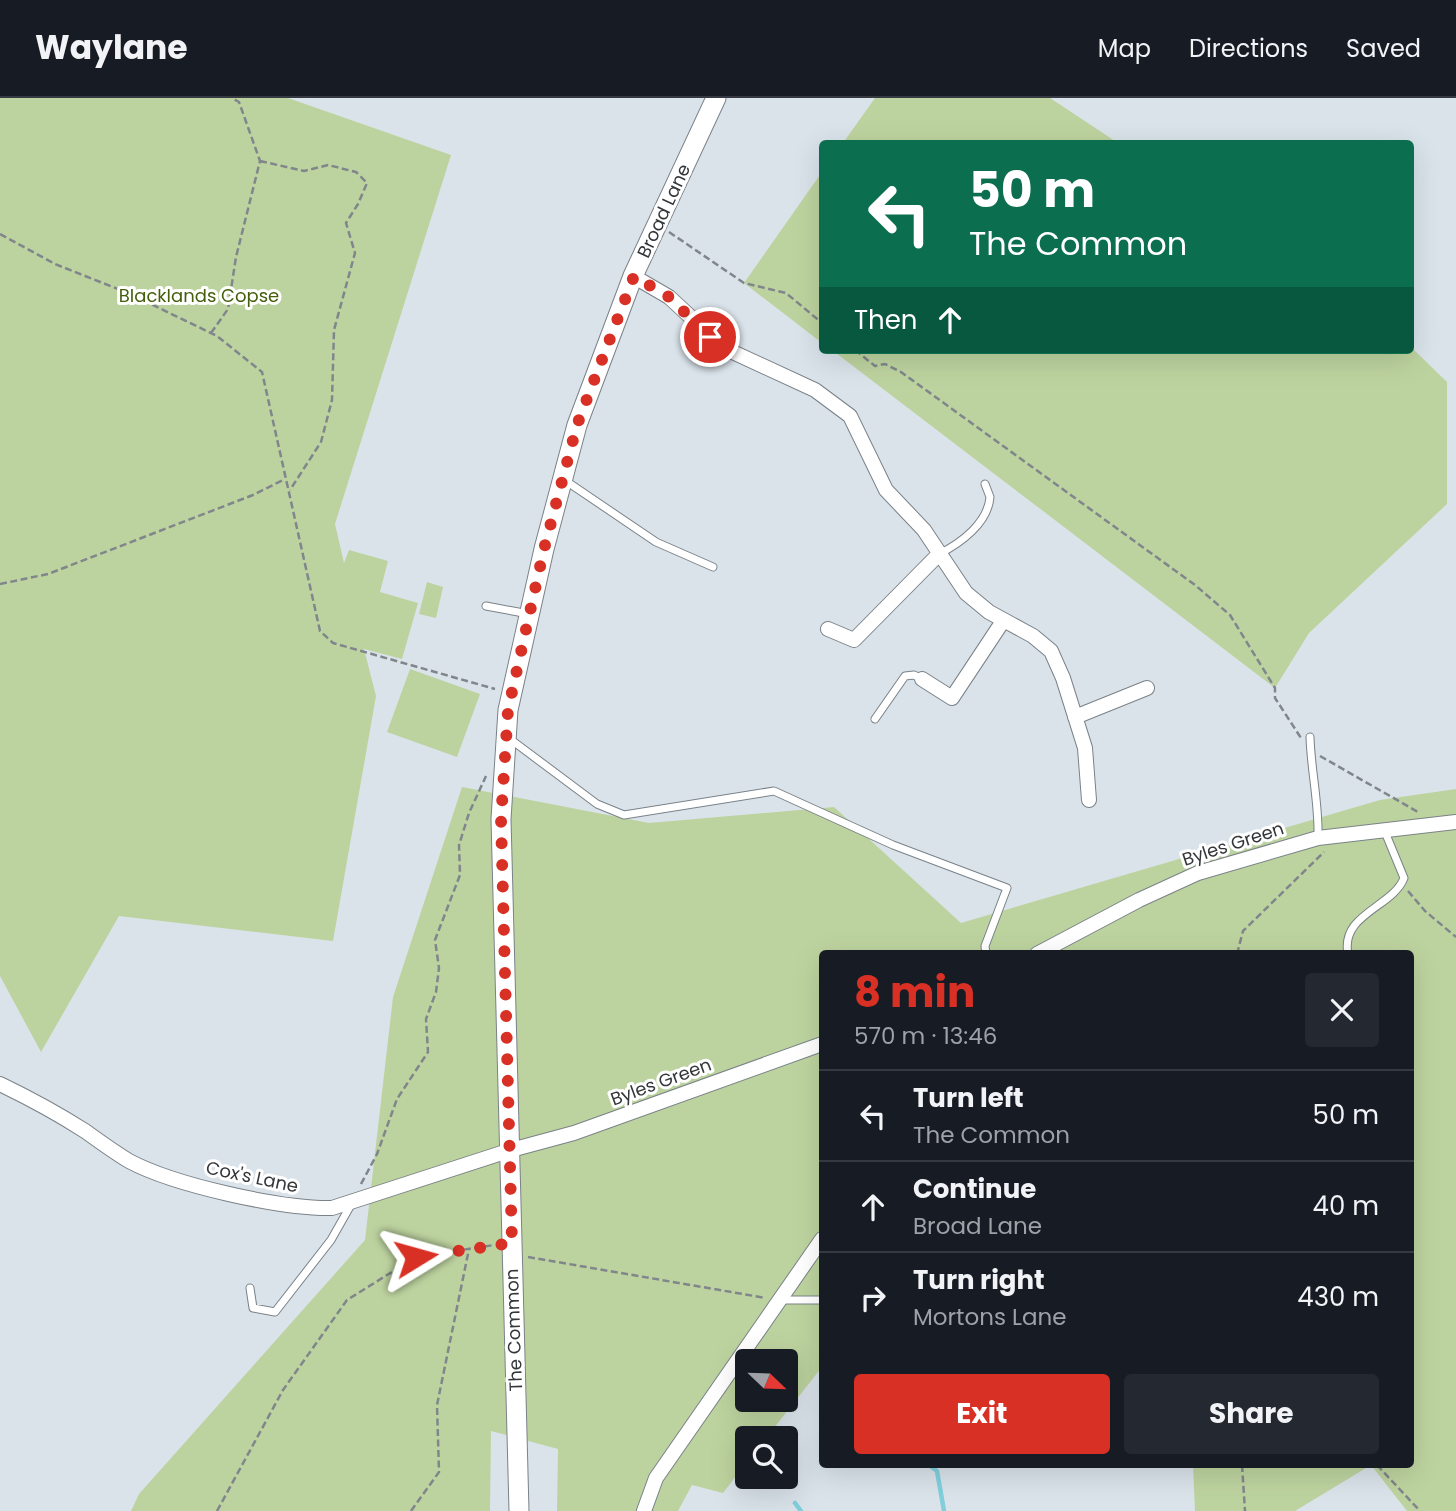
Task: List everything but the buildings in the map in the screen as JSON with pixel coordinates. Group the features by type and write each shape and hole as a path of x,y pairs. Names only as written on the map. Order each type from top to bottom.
{"street":[{"name":"Broad Lane","path":"511,1150 501,819 506,736 512,694 529,614 577,425 634,276 716,98"},
{"path":"634,276 669,297 724,348 815,390 840,405 857,427 875,473 886,490 924,530 938,555 966,593 1003,621 1033,636 1051,651 1063,678 1088,761 1089,800"},
{"path":"828,629 854,640 938,555"},
{"path":"922,679 952,698 1003,621"},
{"path":"1075,717 1147,688"},
{"name":"Byles Green","path":"1045,950 1139,900 1198,873 1318,838 1456,822"},
{"name":"Byles Green","path":"511,1150 574,1133 819,1045"},
{"name":"Cox's Lane","path":"0,1084 54,1111 128,1160 169,1178 309,1209 332,1208 352,1203 511,1150"},
{"name":"The Common","path":"511,1150 519,1511"},
{"path":"644,1511 656,1478 819,1243"}],"lane":[{"path":"563,479 656,542 713,567"},
{"path":"938,555 965,539 984,514 990,497 985,484"},
{"path":"485,606 529,614"},
{"path":"875,719 905,676 914,675 922,679"},
{"path":"506,736 597,804 624,815 774,791 893,845 1007,888 986,950"},
{"path":"1310,737 1319,801 1318,838"},
{"path":"1348,950 1353,925 1400,890 1404,878 1385,832"},
{"path":"250,1288 253,1308 275,1312 331,1240 352,1203"},
{"path":"780,1300 819,1300"}],"path":[{"path":"211,333 228,309 236,257 260,161 239,102 232,98"},
{"path":"260,161 304,171 328,165 356,172 367,183 346,223 355,253 334,330 332,400 321,442 289,491"},
{"path":"658,225 744,283 786,293 819,320"},
{"path":"0,234 55,264 128,293 211,333 262,372 320,631 333,643 512,694"},
{"path":"860,354 875,366 884,364 901,372 1195,584 1230,615 1275,688 1275,698 1311,750 1440,825"},
{"path":"0,584 48,574 240,500 285,479"},
{"path":"352,1203 377,1154 397,1098 428,1052 426,1019 436,992 439,968 435,940 460,875 459,845 462,834 487,775"},
{"path":"1238,950 1243,931 1340,836"},
{"path":"1404,878 1408,891 1425,911 1456,937"},
{"path":"411,1511 439,1472 437,1405 469,1249"},
{"path":"217,1511 284,1390 347,1300 416,1257 469,1249 512,1249 780,1300"},
{"path":"1242,1468 1245,1511"},
{"path":"1380,1468 1420,1511"}],"green space":[{"name":"Blacklands Copse","path":"0,98 288,98 451,155 335,524 344,563 349,550 388,561 380,592 418,603 402,659 364,649 376,696 333,941 119,916 41,1052 0,976"},
{"path":"875,98 1050,98 1113,140 845,140"},
{"path":"819,176 819,341 744,283"},
{"path":"1414,350 1447,382 1447,504 1309,633 1275,688 837,354 1414,354"},
{"path":"427,582 443,587 436,618 419,614"},
{"path":"410,669 480,694 457,757 387,732"},
{"path":"462,787 649,823 834,807 961,923 1380,800 1456,789 1456,1511 1407,1511 1373,1468 1414,1468 1414,950 819,950 819,1371 798,1397 798,1349 735,1349 735,1412 787,1412 775,1426 735,1426 735,1478 723,1493 692,1485 678,1511 557,1511 558,1449 491,1431 490,1511 131,1511 139,1494 365,1240 393,997"},
{"path":"1193,1468 1366,1468 1295,1511 1195,1511"}],"waterway":[{"path":"933,1468 937,1471 944,1511"},
{"path":"795,1503 801,1511"}],"route":[{"path":"416,1257 512,1243 501,819 508,710 544,549 577,425 634,276 678,304 710,337"}]}
